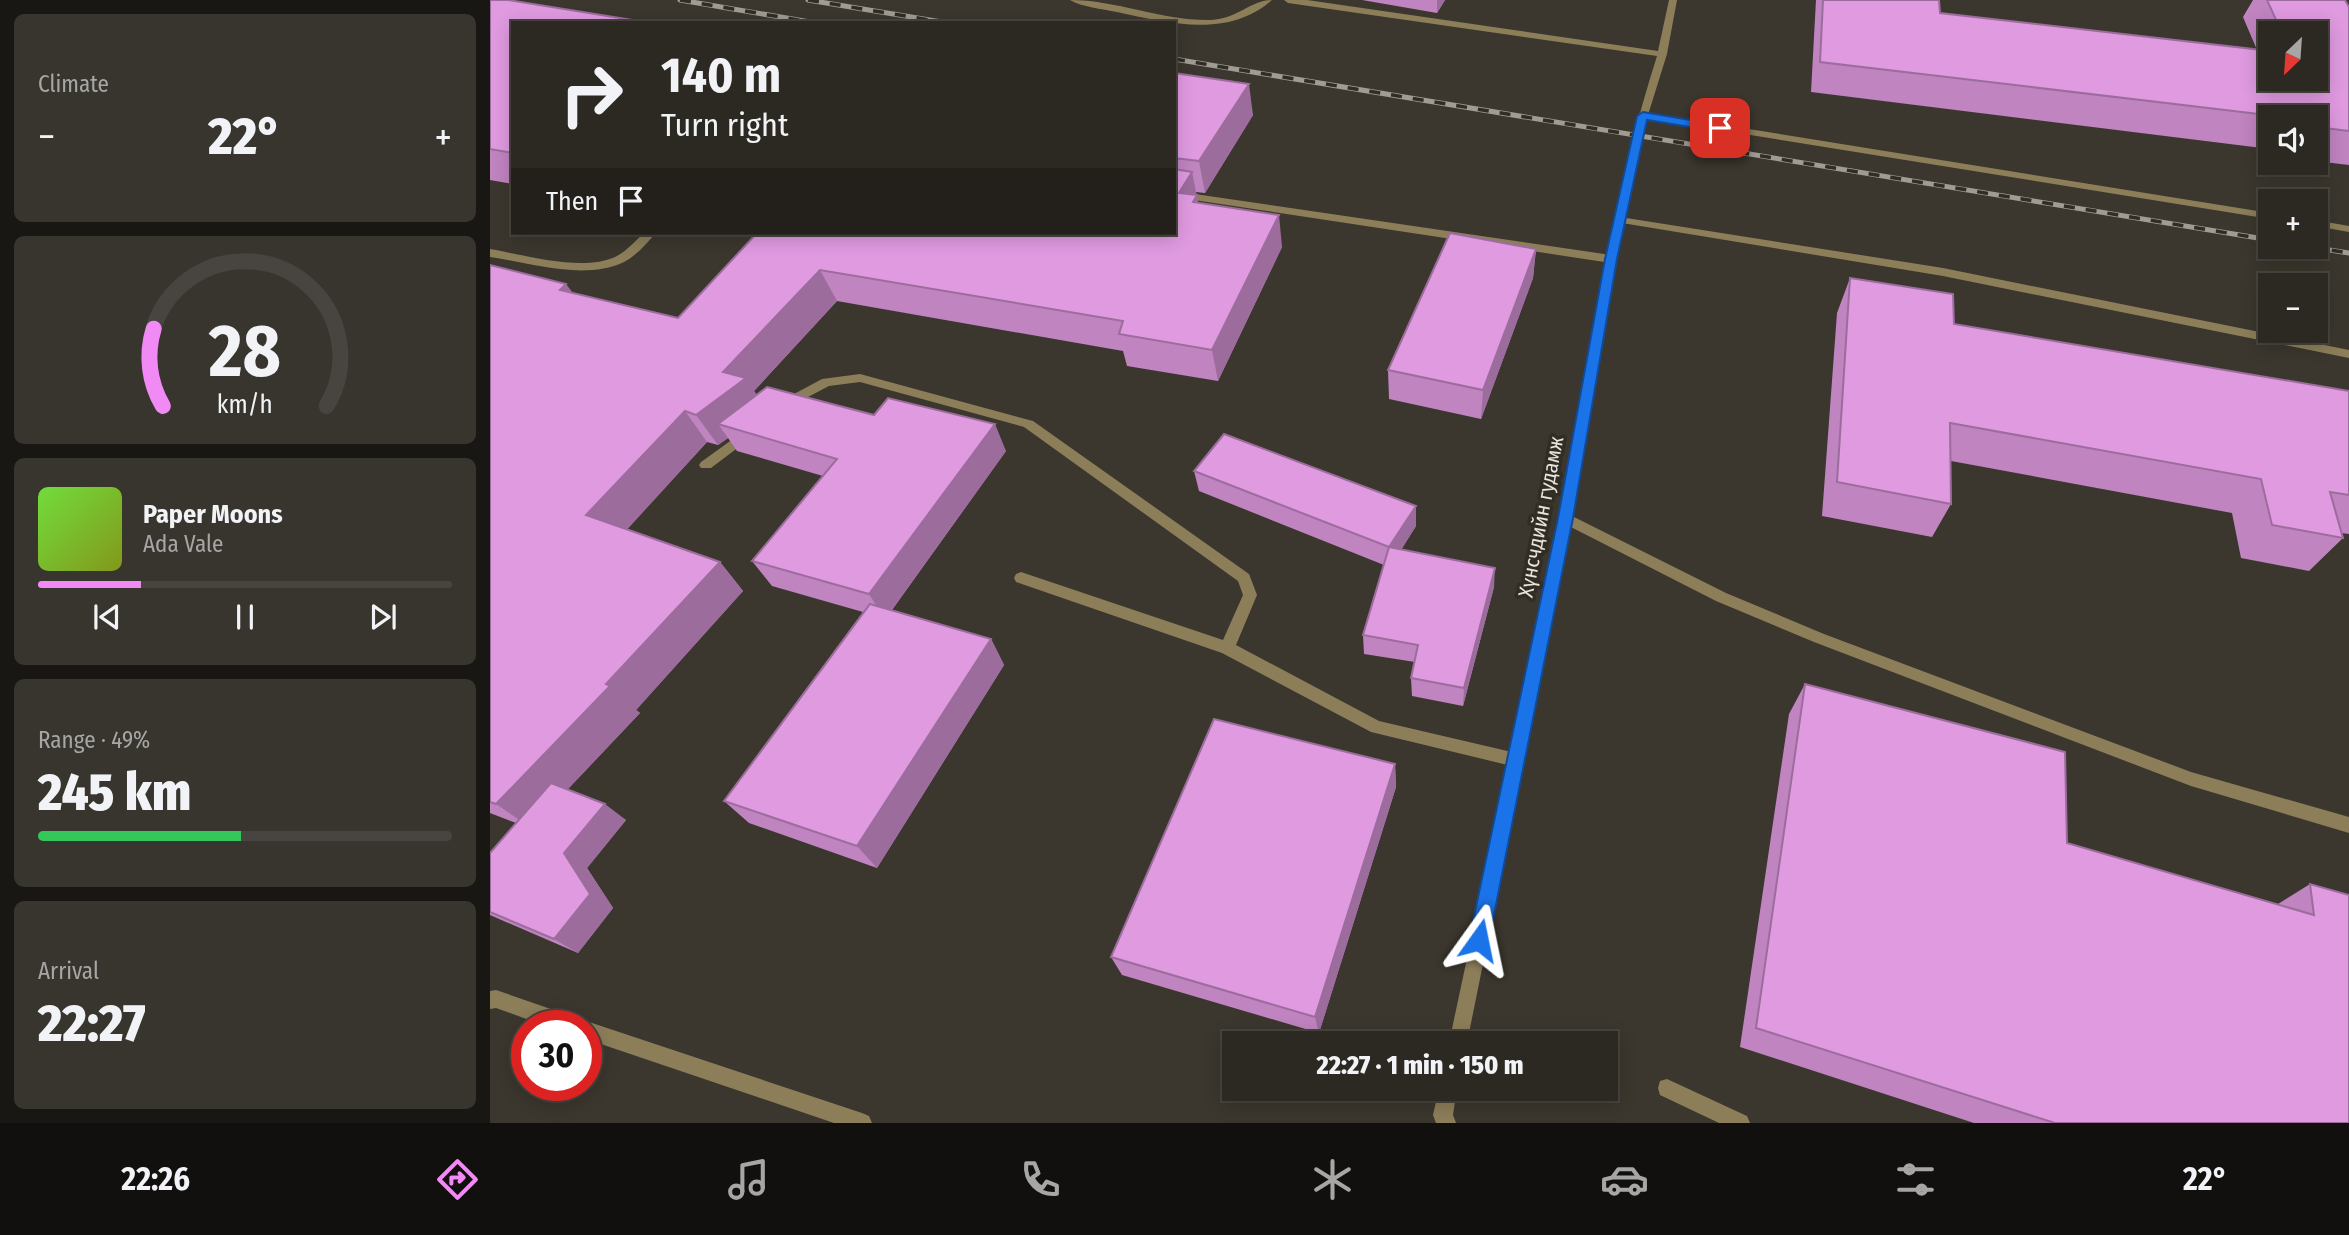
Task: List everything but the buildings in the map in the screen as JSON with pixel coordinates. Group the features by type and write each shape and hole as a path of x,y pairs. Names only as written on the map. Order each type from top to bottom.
{"street":[{"path":"1074,0 1214,23 1233,20 1268,0"},
{"path":"1288,0 1662,54"},
{"name":"Хүнсчдийн гудамж","path":"1460,1031 1566,518 1611,259 1643,116 1662,54 1673,0"},
{"path":"1643,116 2258,214"},
{"path":"1176,194 1611,259"},
{"path":"1620,220 1943,272 2349,355"},
{"path":"2328,225 2349,229"},
{"path":"490,253 577,265 599,264 621,259 648,235"},
{"path":"706,465 793,397 826,382 860,378 1028,424 1244,578 1250,595 1227,648"},
{"path":"1566,518 1721,597 1819,638 2191,779 2349,825"},
{"path":"1021,578 1227,648 1376,727 1516,760"},
{"path":"490,1000 496,999 528,1010"},
{"path":"602,1035 863,1123"},
{"path":"1667,1088 1740,1123"},
{"path":"1442,1120 1446,1101"}],"railway":[{"path":"680,0 804,21"},
{"path":"808,0 936,21"},
{"path":"1176,59 2258,238"},
{"path":"2328,250 2349,253"}],"route":[{"path":"1479,940 1566,518 1611,259 1643,116 1720,128"}]}
